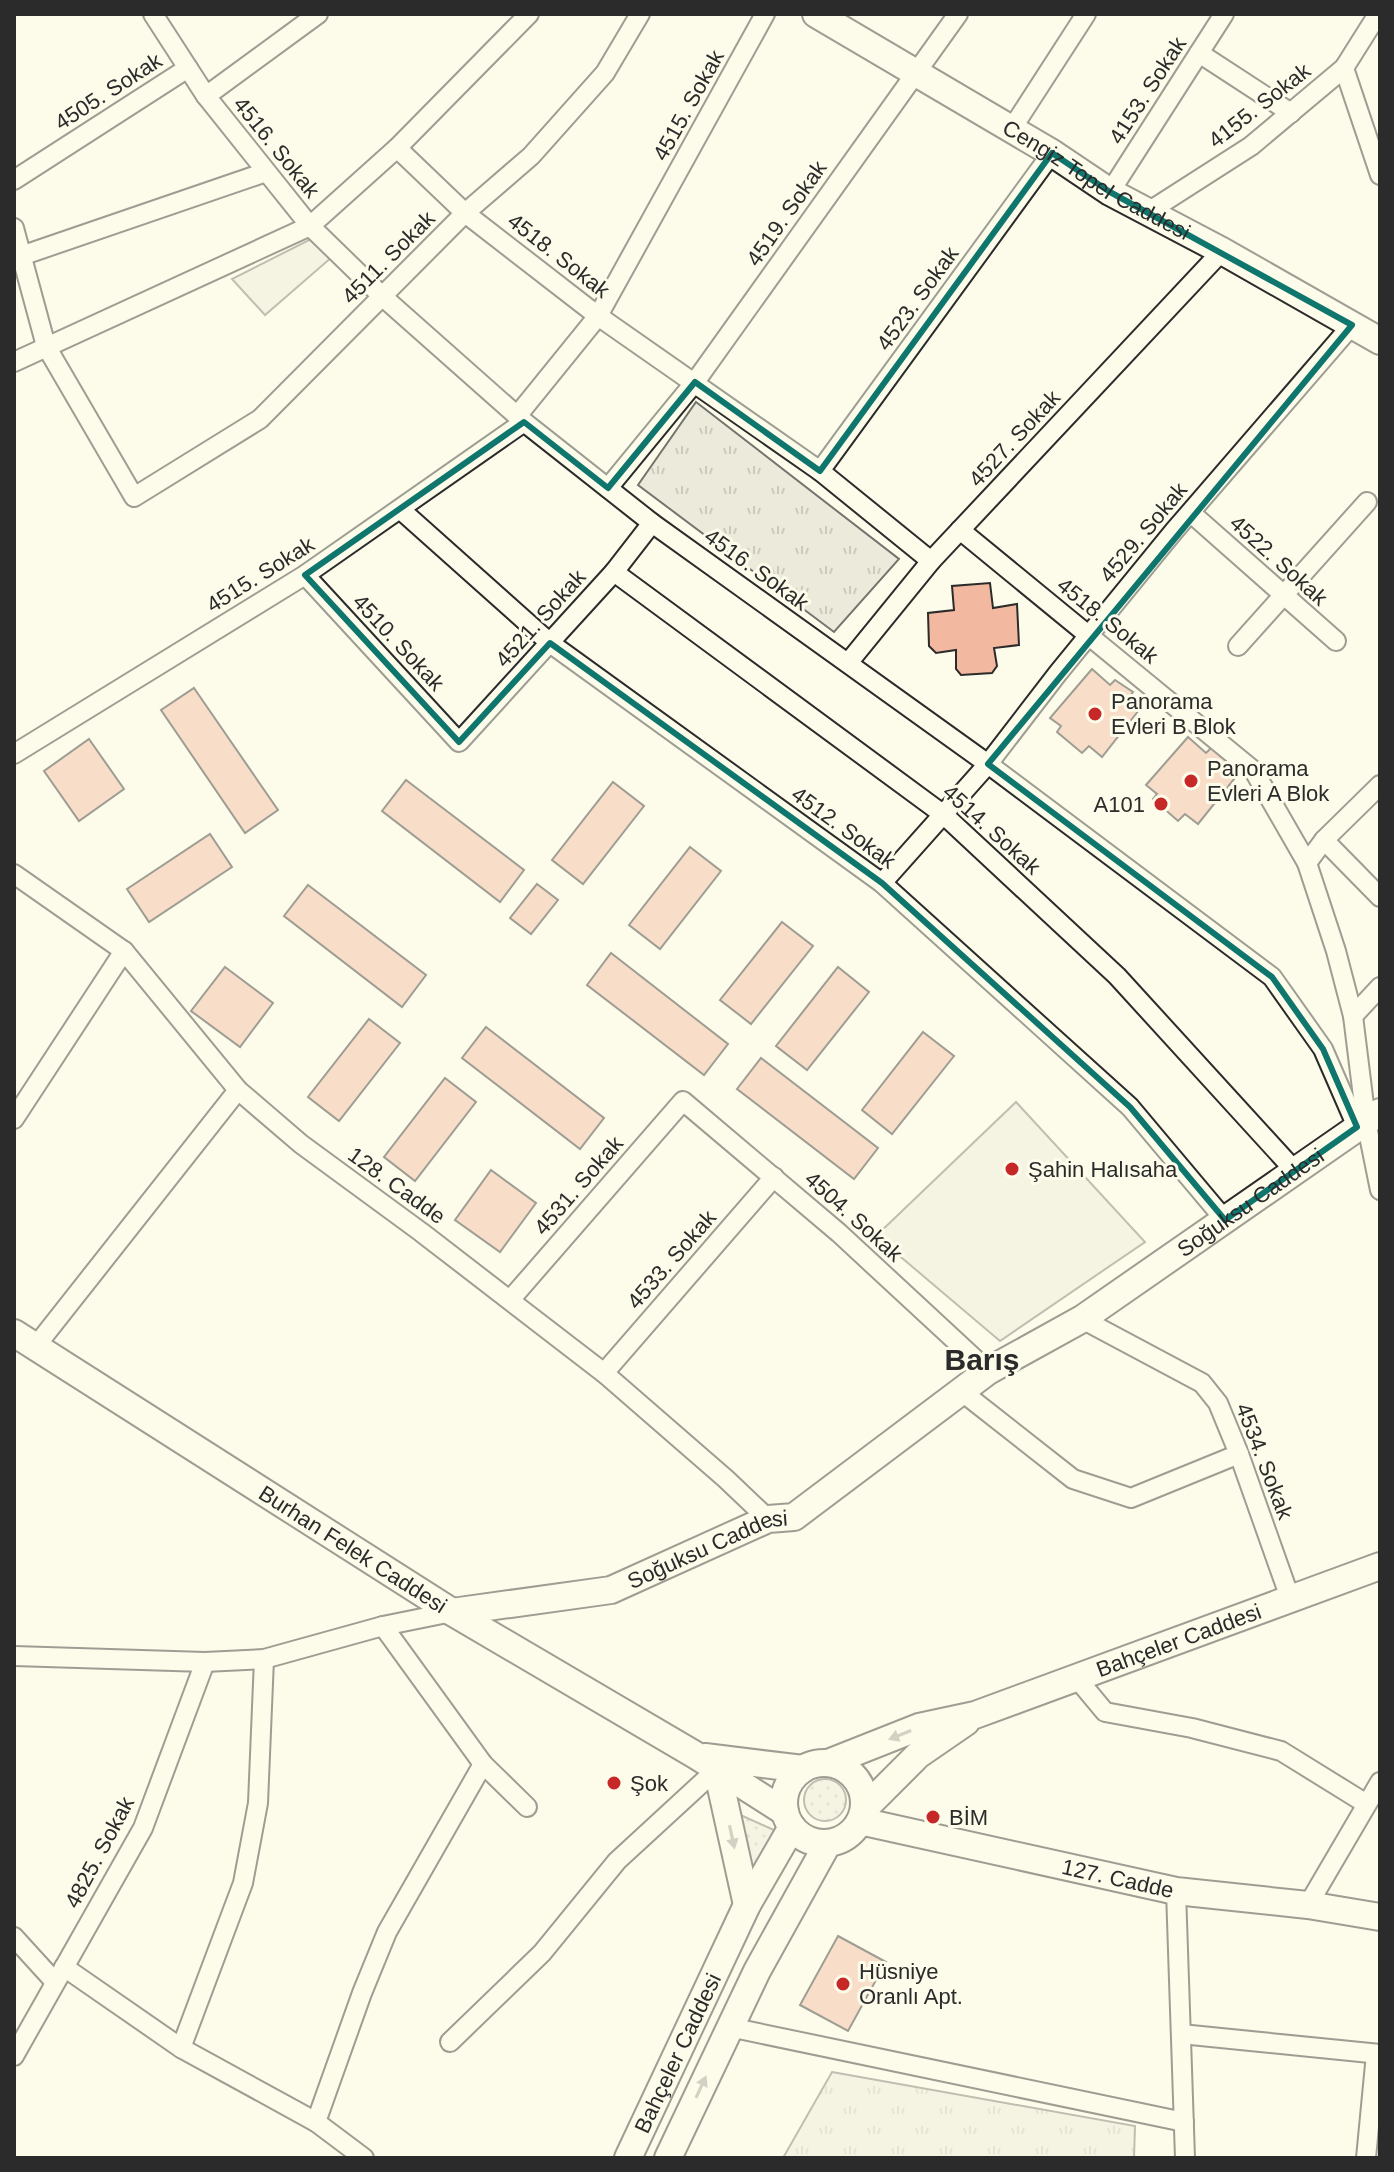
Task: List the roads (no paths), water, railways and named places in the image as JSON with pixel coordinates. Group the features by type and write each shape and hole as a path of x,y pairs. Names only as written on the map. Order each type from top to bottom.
{"street":[{"name":"4516. Sokak","path":"153,14 206,96 266,172 310,226 383,297 520,419 652,523 988,764 1272,977 1323,1049 1367,1120"},
{"path":"206,96 318,14"},
{"path":"14,362 310,226 397,148 529,14"},
{"name":"4511. Sokak","path":"46,346 134,497 260,419 465,213 531,156 605,73 640,14"},
{"name":"4515. Sokak","path":"14,754 305,575 401,510 520,419 598,316 765,14"},
{"name":"Cengiz Topel Caddesi","path":"816,14 1052,153 1110,192 1222,251 1380,341"},
{"name":"4519. Sokak","path":"608,488 695,382 958,14"},
{"path":"1011,130 1086,14"},
{"name":"4153. Sokak","path":"1110,192 1224,14"},
{"name":"4155. Sokak","path":"1148,212 1251,146 1344,68 1378,14"},
{"path":"1199,53 1291,113"},
{"name":"4505. Sokak","path":"14,180 188,68"},
{"path":"1344,68 1380,175"},
{"name":"4518. Sokak","path":"397,148 465,213 598,316 820,471 931,561"},
{"name":"4523. Sokak","path":"820,471 1052,153"},
{"path":"21,256 266,172"},
{"path":"14,228 46,346"},
{"name":"4527. Sokak","path":"848,663 931,561 1222,251"},
{"name":"4529. Sokak","path":"882,883 988,764 1089,635 1352,325"},
{"path":"1238,646 1367,502"},
{"name":"4512. Sokak","path":"401,510 550,643 882,883 1130,1107 1225,1220"},
{"name":"4522. Sokak","path":"1191,513 1336,641"},
{"name":"4521. Sokak","path":"459,742 614,572 652,523"},
{"name":"4518. Sokak","path":"960,530 1254,771 1307,863 1353,1016 1380,1190"},
{"name":"4514. Sokak","path":"614,572 944,815 1117,976 1295,1171"},
{"name":"4510. Sokak","path":"305,575 459,742"},
{"path":"1307,863 1324,840 1380,785"},
{"path":"1324,840 1380,897"},
{"name":"128. Cadde","path":"17,883 124,951 238,1090 301,1144 604,1373 768,1519"},
{"path":"14,1119 124,951"},
{"path":"1353,1016 1380,987"},
{"path":"25,1339 238,1090"},
{"name":"4531. Sokak","path":"510,1300 683,1101"},
{"name":"4504. Sokak","path":"683,1101 839,1233 988,1371"},
{"name":"Soğuksu Caddesi","path":"14,1656 205,1662 264,1659 383,1626 452,1612 611,1590 768,1519 794,1517 988,1371 1082,1319 1367,1120"},
{"name":"4533. Sokak","path":"604,1373 774,1177"},
{"name":"4534. Sokak","path":"1082,1319 1202,1383 1218,1403 1290,1598"},
{"name":"Burhan Felek Caddesi","path":"25,1339 452,1612 707,1762 788,1820"},
{"path":"961,1391 1073,1479 1131,1498 1239,1454"},
{"name":"Bahçeler Caddesi","path":"975,1715 1380,1566"},
{"path":"383,1626 483,1764 527,1807"},
{"path":"181,2048 243,1883 258,1803 264,1659"},
{"name":"4825. Sokak","path":"14,2056 143,1828 205,1662"},
{"path":"1075,1676 1105,1712 1192,1728 1281,1751 1365,1803"},
{"path":"975,1715 918,1755 862,1815 852,1832 841,1840 814,1842 802,1837 788,1820 787,1789 793,1778 816,1766 919,1727 975,1715"},
{"path":"707,1762 747,1905"},
{"path":"450,2042 542,1953 617,1861 707,1762 816,1766 851,1774 864,1796 862,1815"},
{"path":"316,2122 387,1932 483,1764"},
{"path":"1308,1905 1380,1782"},
{"name":"127. Cadde","path":"862,1815 1176,1891 1308,1905 1380,1917"},
{"name":"Bahçeler Caddesi","path":"628,2158 788,1820"},
{"name":"Bahçeler Caddesi","path":"668,2158 729,2027 828,1843"},
{"path":"1176,1891 1185,2158"},
{"path":"14,1937 60,1975 181,2048 316,2122 364,2158"},
{"path":"729,2027 1184,2122"},
{"path":"1181,2034 1378,2054 1366,2158"}],"place":[{"name":"Panorama Evleri B Blok","path":"1095,714"},
{"name":"Panorama Evleri A Blok","path":"1191,781"},
{"name":"A101","path":"1161,804"},
{"name":"Şahin Halısaha","path":"1012,1169"},
{"name":"Şok","path":"614,1783"},
{"name":"BİM","path":"933,1817"},
{"name":"Hüsniye Oranlı Apt.","path":"843,1984"}],"district":[{"name":"Barış","path":"982,1360"}]}
